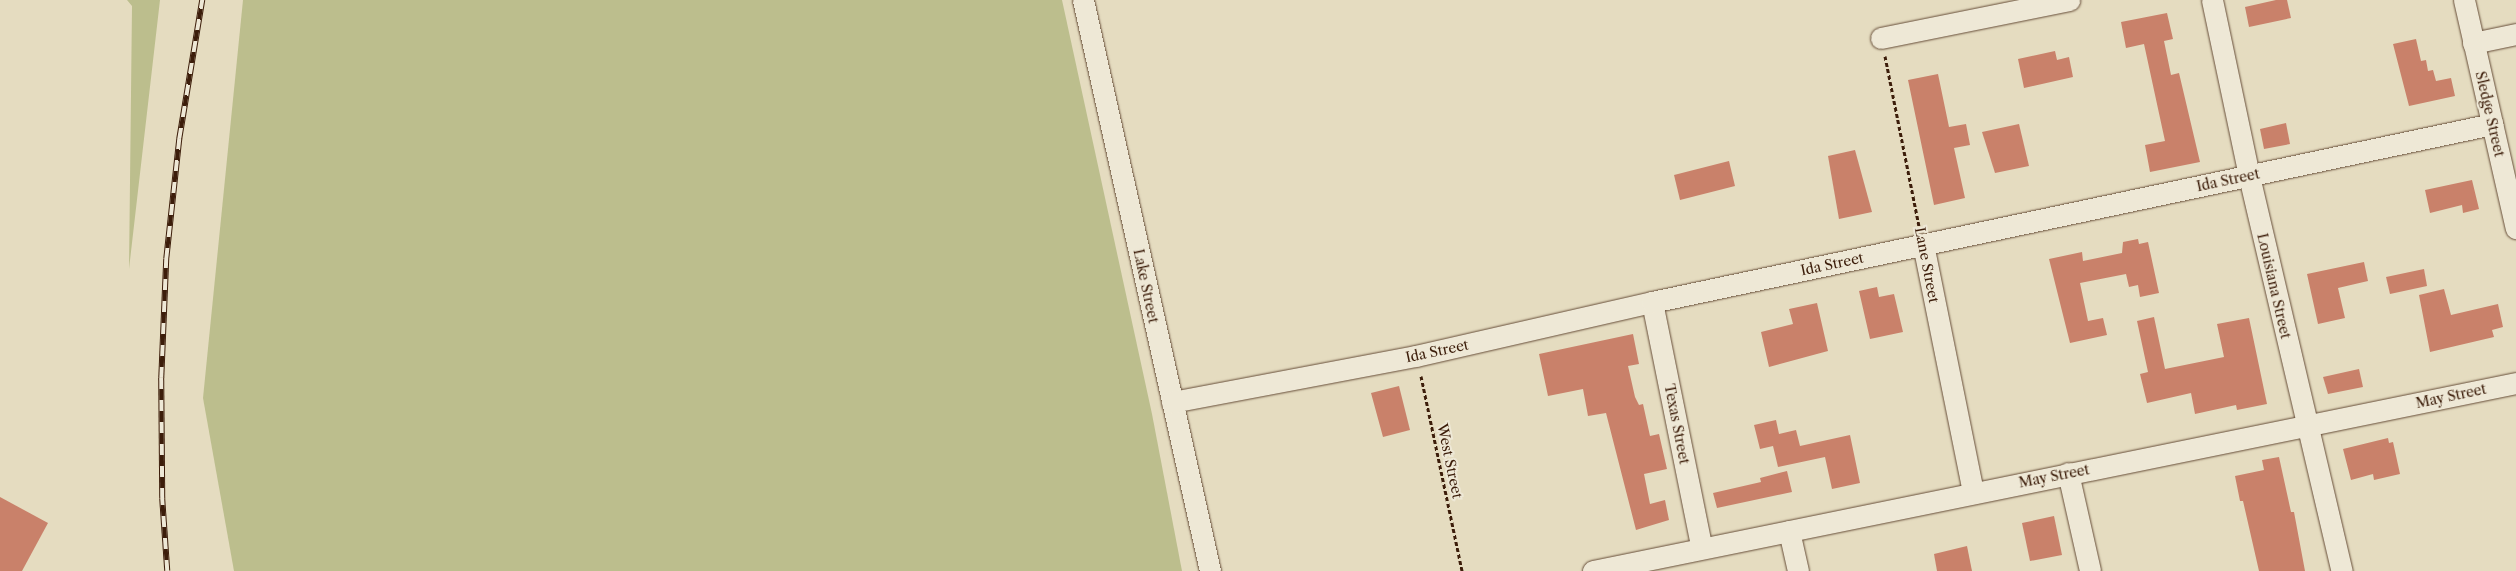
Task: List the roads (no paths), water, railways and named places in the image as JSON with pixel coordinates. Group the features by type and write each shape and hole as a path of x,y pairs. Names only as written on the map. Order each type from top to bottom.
{"street":[{"name":"Lake Street","path":"1083,0 1210,571"},
{"path":"1881,38 2069,0"},
{"name":"Louisiana Street","path":"2212,0 2249,176 2342,571"},
{"name":"Sledge Street","path":"2464,0 2516,228"},
{"path":"2473,43 2516,34"},
{"name":"Ida Street","path":"1172,402 1416,356 1652,302 2492,124"},
{"name":"Lane Street","path":"1923,244 1973,493"},
{"name":"Texas Street","path":"1652,302 1702,546"},
{"name":"May Street","path":"1593,571 1702,546 1789,531 2516,383"},
{"path":"2068,473 2090,571"},
{"path":"1789,531 1798,571"}],"railway":[{"path":"167,571 162,499 161,378 166,259 179,139 202,0"}]}
